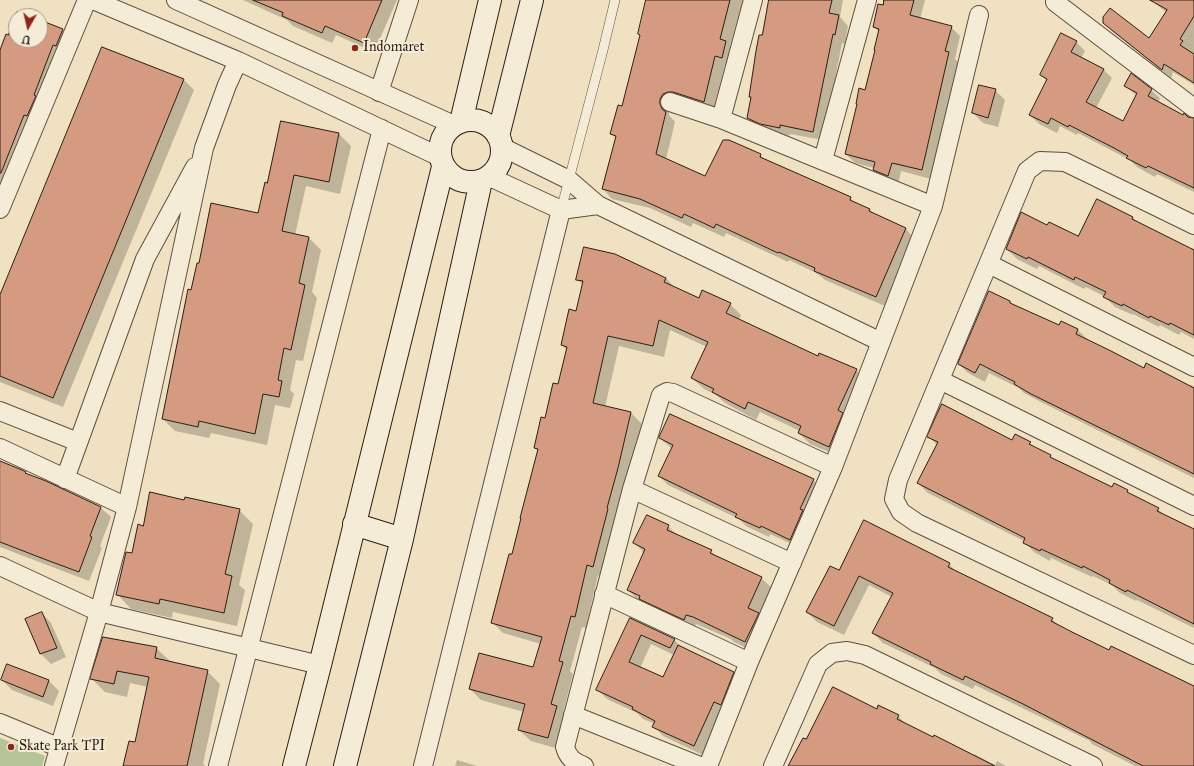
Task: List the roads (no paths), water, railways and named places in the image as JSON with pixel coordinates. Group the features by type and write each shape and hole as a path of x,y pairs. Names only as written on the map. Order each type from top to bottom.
{"main road":[{"path":"457,123 490,0"},
{"path":"441,162 450,175 460,181 470,182 485,179 497,168 501,158 500,141 532,0"},
{"path":"294,766 320,665 441,162 440,144 445,133 457,123 478,121 493,129 500,141"},
{"path":"345,766 402,539 485,179"},
{"path":"354,524 402,539"}],"street":[{"path":"0,209 87,0"},
{"path":"93,0 238,61 382,130 441,162"},
{"path":"176,0 379,92 457,123"},
{"path":"379,92 409,0"},
{"path":"721,119 753,0"},
{"path":"822,160 867,0"},
{"path":"1052,1 1194,108"},
{"path":"708,766 749,662 833,467 933,206 979,15"},
{"path":"65,479 145,259 204,148 238,61"},
{"path":"670,102 721,119 933,206"},
{"path":"220,766 247,649 382,130"},
{"path":"500,141 569,180 598,205 881,342"},
{"path":"54,766 58,747 99,612 127,507 204,148"},
{"path":"1194,225 1064,162 1040,161 1027,171 898,480 894,499 901,512 917,523 1194,655"},
{"path":"485,179 561,210 598,205"},
{"path":"424,766 561,210"},
{"path":"988,264 1194,367"},
{"path":"940,380 1194,506"},
{"path":"584,766 571,760 565,747 632,489 661,395 667,392 673,392 833,467"},
{"path":"0,411 78,442"},
{"path":"0,448 127,507"},
{"path":"632,489 792,563"},
{"path":"0,566 99,612 247,649 320,665"},
{"path":"604,594 749,662"},
{"path":"773,766 818,664 832,653 847,651 865,655 1093,766"},
{"path":"573,715 700,766"},
{"path":"0,723 58,747"}],"lane":[{"path":"561,210 615,0"}],"place":[{"name":"Indomaret","path":"355,48"},
{"name":"Skate Park TPI","path":"11,747"}]}
